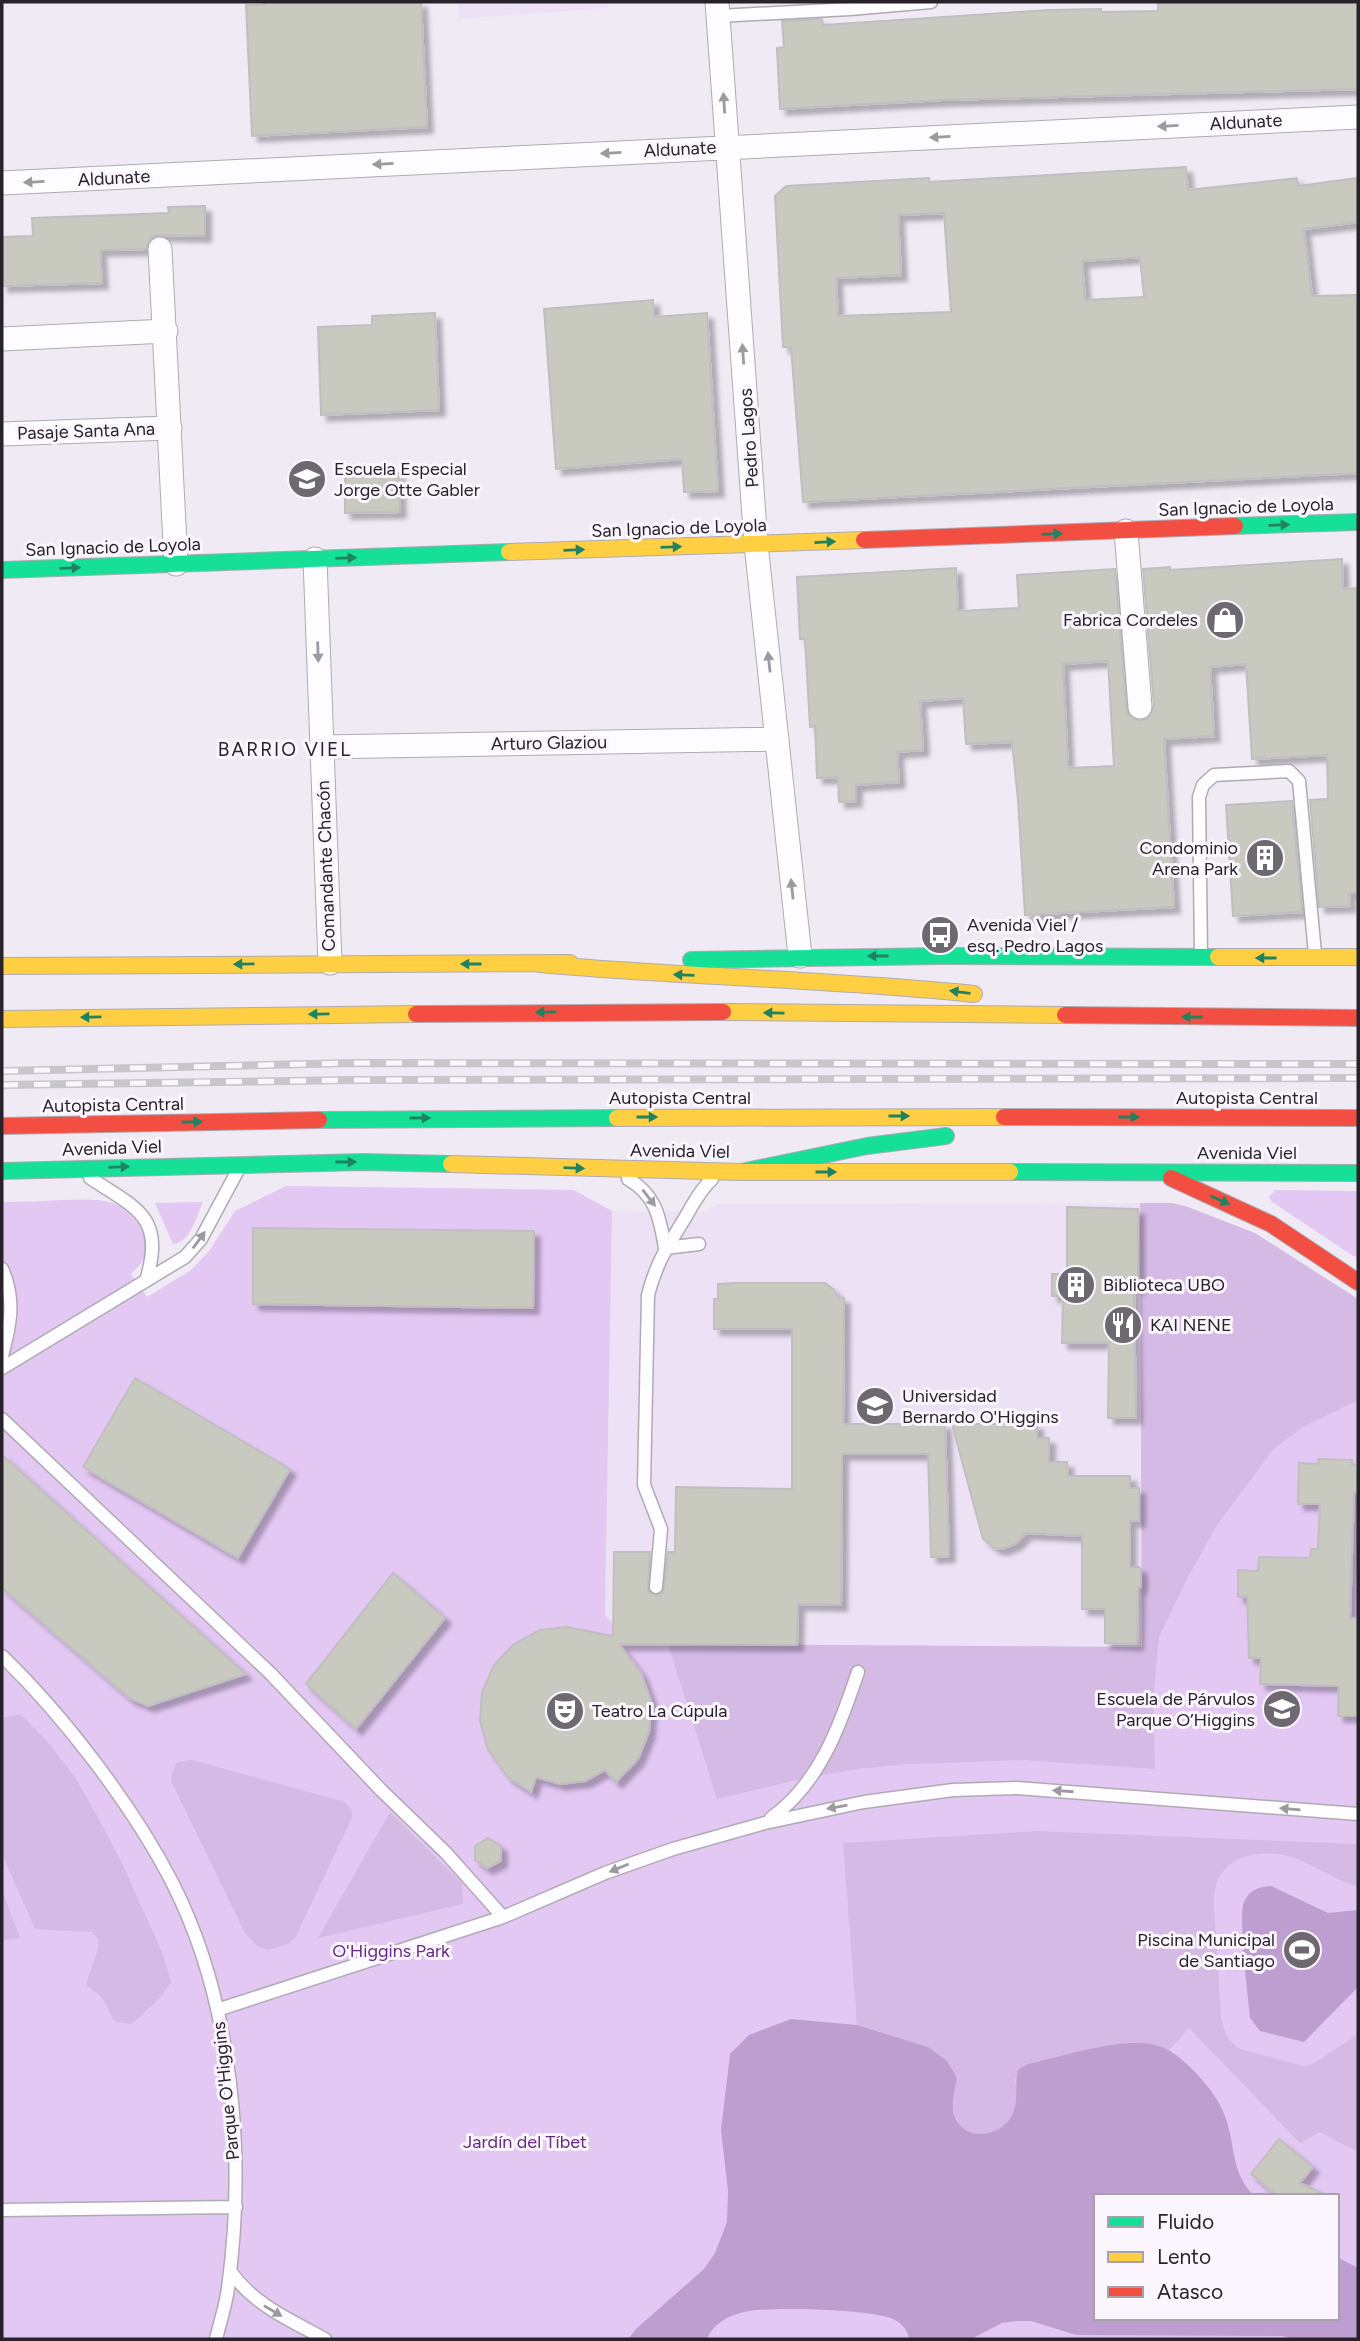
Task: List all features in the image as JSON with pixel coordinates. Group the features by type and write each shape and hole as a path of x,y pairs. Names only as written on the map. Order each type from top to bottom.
{"main road":[{"name":"San Ignacio de Loyola","path":"2,570 1358,522"},
{"path":"2,966 539,964 800,956 1358,957"},
{"path":"539,964 628,972 853,982 992,997 1100,1017"},
{"path":"2,1019 624,1011 1358,1018"},
{"path":"741,1172 867,1146 1061,1116"},
{"name":"Autopista Central","path":"2,1126 410,1118 1358,1118"},
{"name":"Avenida Viel","path":"2,1171 242,1163 390,1162 741,1172 1358,1173"},
{"path":"1157,1172 1272,1224 1358,1282"}],"street":[{"name":"Pedro Lagos","path":"718,9 757,544 800,956"},
{"name":"Aldunate","path":"2,183 1358,117"},
{"path":"160,249 176,564"},
{"path":"2,339 166,331"},
{"name":"Pasaje Santa Ana","path":"2,435 170,428"},
{"path":"1126,531 1140,707"},
{"name":"Comandante Chacón","path":"315,559 330,963"},
{"name":"Arturo Glaziou","path":"322,747 777,738"}],"lane":[{"path":"718,9 931,2"},
{"path":"1201,958 1199,797 1203,785 1214,775 1289,771 1300,781 1315,957"},
{"path":"2,1368 185,1257 201,1239 242,1163"},
{"path":"75,1168 129,1203 142,1215 152,1236 153,1246 146,1281"},
{"path":"606,1169 637,1184 653,1199 659,1212 664,1248"},
{"path":"656,1587 661,1529 644,1485 648,1296 655,1268 664,1248 694,1200 721,1171"},
{"path":"664,1248 699,1244"},
{"path":"2,1269 12,1311 2,1356"},
{"path":"2,1419 270,1673 381,1790 446,1853 503,1917"},
{"name":"Parque O'Higgins","path":"2,1656 22,1675 83,1748 155,1852 173,1885 203,1960 223,2037 231,2098 236,2207 230,2271 216,2339"},
{"path":"765,1823 791,1804 809,1783 838,1725 858,1672"},
{"path":"217,2010 503,1917 639,1860 765,1823 877,1800 953,1790 1017,1788 1358,1814"},
{"path":"2,2210 236,2207"},
{"path":"230,2271 243,2289 264,2305 325,2339"}],"shaded area":[{"path":"458,2 607,2 608,8 459,19"},
{"name":"Universidad Bernardo O'Higgins","path":"1140,1203 1142,1647 630,1644 613,1626 605,1615 612,1211 701,1212 719,1204"},
{"path":"1140,1203 1172,1203 1188,1207 1255,1233 1358,1299 1358,1400 1301,1428 1273,1450 1217,1525 1159,1637 1153,1701 1155,1769 1025,1760 910,1764 857,1769 717,1799 668,1644 1142,1647"},
{"path":"22,1715 51,1746 76,1779 123,1865 164,1957 171,1982 161,1997 132,2024 116,2022 103,1999 86,1984 98,1949 98,1939 92,1932 35,1929 2,1854 2,1718"},
{"path":"192,1760 345,1802 351,1809 349,1824 296,1936 289,1944 267,1950 256,1945 245,1933 171,1781 177,1762"},
{"path":"390,1812 462,1883 463,1904 318,1938"},
{"path":"1038,1831 1358,1844 1358,1886 1284,1855 1253,1855 1235,1861 1220,1875 1214,1903 1221,2015 1226,2035 1235,2046 1303,2066 1311,2065 1358,2034 1358,2152 1320,2132 1300,2143 1189,2028 1169,2050 1135,2042 1028,2064 1015,2079 1015,2104 1008,2121 993,2132 975,2134 960,2125 955,2116 953,2107 957,2078 928,2047 857,2025 843,1843"},
{"name":"Piscina Municipal de Santiago","path":"1271,1886 1328,1913 1358,1910 1358,1987 1304,2042 1260,2031 1250,2018 1242,1910 1251,1892"},
{"path":"2,1890 20,1938 2,1940"},
{"path":"791,2019 857,2025 928,2047 947,2061 957,2078 953,2111 959,2124 966,2130 984,2134 1001,2128 1008,2121 1015,2108 1018,2070 1028,2064 1110,2045 1142,2043 1160,2046 1183,2061 1211,2090 1225,2116 1237,2168 1252,2194 1094,2194 1094,2320 1339,2320 1339,2258 1358,2268 1358,2339 1076,2335 1031,2321 1017,2321 1002,2323 971,2339 909,2339 902,2325 893,2319 864,2313 796,2309 756,2310 726,2318 707,2339 628,2339 704,2269 715,2253 727,2222 728,2191 721,2130 730,2054 749,2035"}],"green space":[{"name":"O'Higgins Park","path":"286,1186 574,1190 612,1211 605,1615 630,1644 1142,1647 1140,1203 1172,1203 1188,1207 1358,1299 1358,2339 2,2339 2,1202 99,1200 121,1207 138,1222 144,1235 144,1257 131,1274 147,1297 191,1270 209,1251 235,1211"},
{"path":"1275,1190 1358,1191 1358,1257 1272,1202 1269,1197"},
{"path":"203,1202 188,1234 179,1243 173,1244 155,1203"}],"building":[{"path":"263,2 421,2 427,127 252,136 246,5 264,5"},
{"path":"1158,2 1358,2 1358,89 942,100 780,109 777,48 784,47 782,21 822,19 823,25 1049,10 1158,11"},
{"path":"1186,167 1188,190 1297,178 1298,186 1358,178 1358,222 1304,229 1312,296 1358,295 1358,473 803,502 791,347 783,347 775,196 786,186 929,178 929,182","holes":["944,213 951,312 838,316 836,278 901,275 898,215","1140,257 1144,297 1085,300 1082,261"]},
{"path":"205,206 205,236 159,235 151,237 146,249 100,250 102,283 2,286 2,237 33,236 32,218 169,213 168,207"},
{"path":"653,300 654,317 707,313 718,491 684,492 682,459 556,469 544,309"},
{"path":"435,313 439,410 321,415 318,327 372,325 372,316"},
{"path":"399,473 400,512 345,513 345,474"},
{"path":"1342,559 1343,589 1358,588 1358,893 1349,893 1350,906 1319,907 1310,800 1328,799 1327,755 1252,759 1246,664 1210,667 1214,736 1164,739 1174,907 1025,915 1012,742 966,744 963,698 920,701 923,750 897,752 899,782 856,785 856,801 839,802 838,777 817,778 815,726 810,727 805,639 800,639 797,577 956,568 958,611 1019,608 1017,575 1115,569 1126,708 1129,715 1140,721 1148,718 1154,706 1143,569 1170,567 1170,570","holes":["1108,661 1114,766 1068,768 1063,664"]},
{"name":"Condominio Arena Park","path":"1292,801 1302,912 1233,916 1226,805"},
{"path":"1067,1207 1138,1209 1138,1288 1134,1288 1136,1418 1108,1418 1109,1343 1062,1343 1063,1297 1052,1296 1052,1274 1067,1274"},
{"path":"253,1228 534,1231 533,1308 253,1304"},
{"path":"825,1283 834,1290 838,1298 844,1298 843,1424 945,1424 949,1556 931,1557 928,1454 842,1454 841,1605 798,1604 797,1645 619,1644 641,1673 651,1701 649,1732 638,1759 616,1782 605,1770 585,1781 560,1784 536,1777 531,1792 508,1777 488,1750 480,1721 482,1692 494,1665 514,1644 540,1630 567,1627 613,1636 614,1552 650,1552 648,1590 655,1596 663,1593 668,1552 675,1552 676,1487 792,1489 792,1329 714,1329 714,1299 718,1299 718,1284"},
{"path":"135,1378 290,1469 238,1558 83,1467"},
{"path":"952,1424 1037,1424 1037,1438 1049,1438 1049,1462 1067,1462 1068,1476 1130,1476 1130,1488 1139,1488 1139,1521 1130,1521 1130,1567 1139,1567 1141,1570 1137,1644 1105,1643 1105,1609 1082,1609 1082,1536 1026,1533 1015,1544 1002,1549 995,1548 983,1539"},
{"path":"2,1455 246,1674 148,1706 129,1698 2,1588"},
{"path":"1318,1459 1352,1460 1352,1465 1358,1465 1358,1493 1354,1492 1350,1618 1358,1618 1358,1716 1338,1716 1339,1686 1260,1684 1261,1658 1249,1658 1247,1597 1238,1597 1238,1570 1258,1571 1259,1557 1310,1558 1311,1549 1318,1549 1320,1504 1298,1504 1299,1463 1319,1464"},
{"path":"393,1573 445,1618 356,1729 306,1684"},
{"path":"488,1838 501,1846 501,1861 487,1868 475,1860 475,1846"},
{"path":"1279,2139 1313,2167 1300,2183 1324,2194 1276,2194 1251,2174"}],"railway":[{"path":"2,1071 354,1063 1358,1064"},
{"path":"2,1085 356,1080 1358,1078"}],"traffic: fast":[{"path":"1235,526 1358,522"},
{"path":"2,570 509,552"},
{"path":"691,960 941,956 1218,957"},
{"path":"319,1120 617,1118"},
{"path":"741,1172 867,1146 946,1136"},
{"path":"2,1171 363,1162 451,1164"},
{"path":"1010,1172 1358,1173"}],"traffic: slow":[{"path":"509,552 864,540"},
{"path":"1218,957 1358,957"},
{"path":"2,966 570,963"},
{"path":"539,964 974,994"},
{"path":"723,1012 1065,1015"},
{"path":"2,1019 416,1014"},
{"path":"617,1118 1004,1117"},
{"path":"451,1164 741,1172 1010,1172"}],"traffic: jam":[{"path":"864,540 1235,526"},
{"path":"416,1014 723,1012"},
{"path":"1065,1015 1358,1018"},
{"path":"1004,1117 1358,1118"},
{"path":"2,1126 319,1120"},
{"path":"1171,1178 1271,1224 1358,1282"}],"place":[{"name":"Escuela Especial Jorge Otte Gabler","path":"307,479"},
{"name":"Fabrica Cordeles","path":"1225,620"},
{"name":"Condominio Arena Park","path":"1265,858"},
{"name":"Avenida Viel / esq. Pedro Lagos","path":"940,935"},
{"name":"Biblioteca UBO","path":"1076,1285"},
{"name":"KAI NENE","path":"1123,1325"},
{"name":"Universidad Bernardo O'Higgins","path":"875,1406"},
{"name":"Escuela de Párvulos Parque O’Higgins","path":"1282,1709"},
{"name":"Teatro La Cúpula","path":"565,1711"},
{"name":"Piscina Municipal de Santiago","path":"1302,1950"}],"district":[{"name":"BARRIO VIEL","path":"285,749"}],"park label":[{"name":"Jardín del Tíbet","path":"525,2142"}]}
